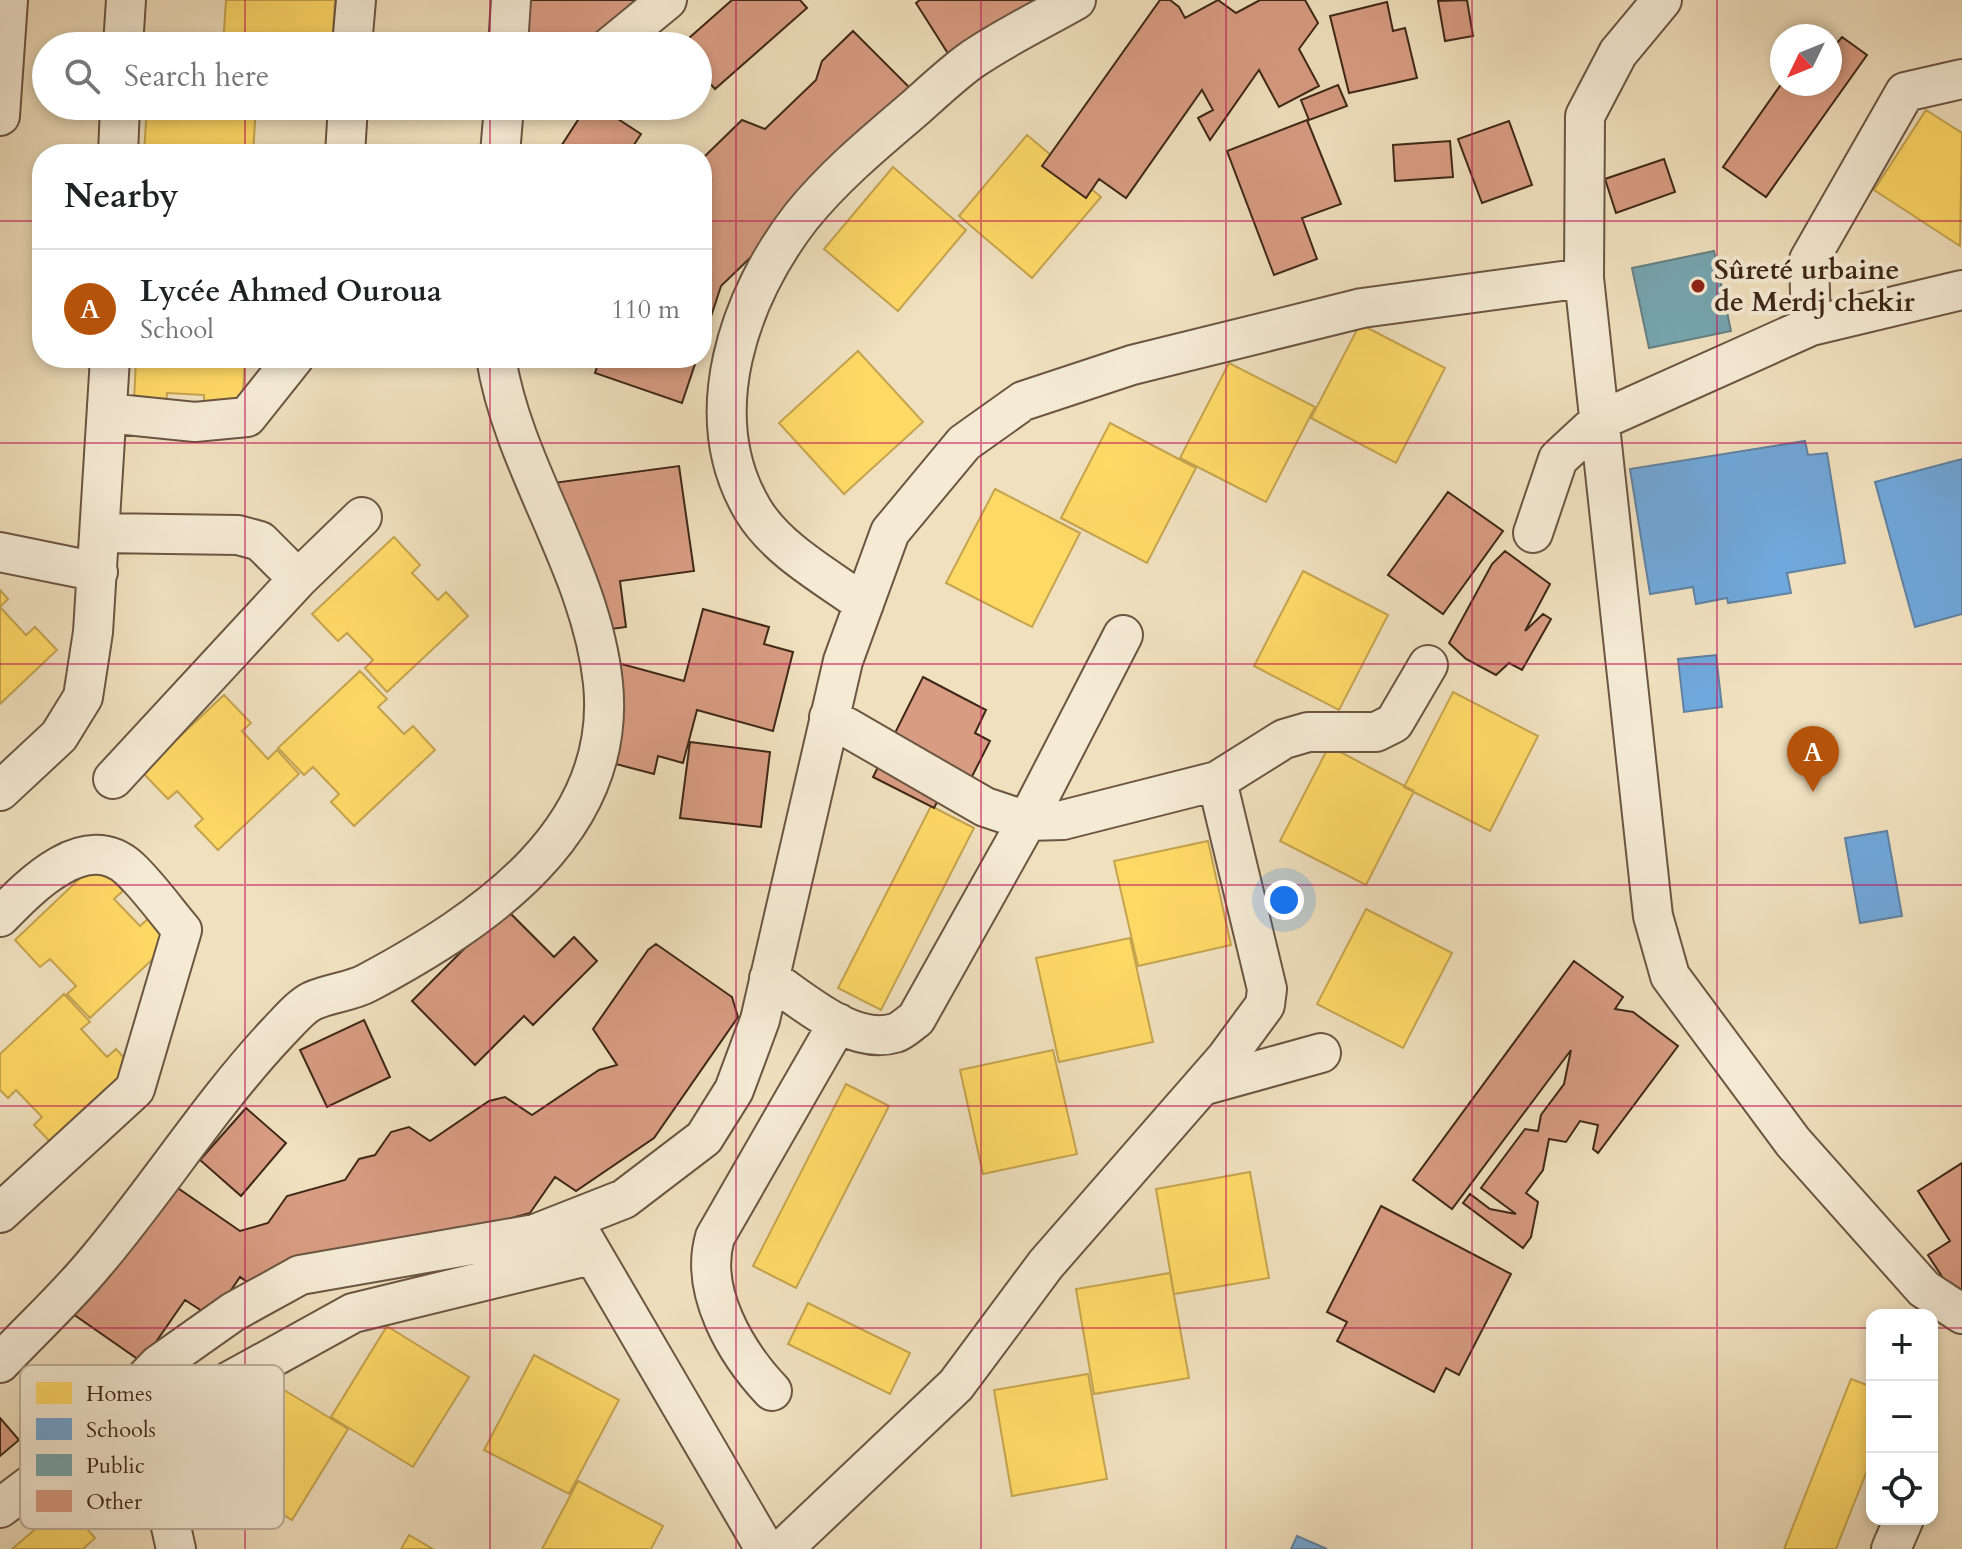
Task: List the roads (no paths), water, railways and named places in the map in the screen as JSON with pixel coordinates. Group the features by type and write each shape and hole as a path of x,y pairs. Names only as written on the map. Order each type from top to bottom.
{"street":[{"path":"124,32 126,0"},
{"path":"353,32 356,0"},
{"path":"509,32 511,0"},
{"path":"628,32 667,0"},
{"path":"864,604 781,543 755,513 738,482 725,413 735,340 758,286 801,218 856,158 971,60 1076,0"},
{"path":"1662,0 1618,53 1585,116 1584,278 1653,916 1670,976 1793,1142 1924,1289 1962,1314"},
{"path":"0,116 5,12"},
{"path":"1811,326 1809,260 1905,92 1962,79"},
{"path":"118,144 119,120"},
{"path":"346,144 347,120"},
{"path":"501,144 503,120"},
{"path":"158,1365 233,1312 300,1275 535,1234 624,1199 704,1138 734,1090 760,1020 843,661 890,532 964,443 1023,401 1132,365 1362,308 1584,278"},
{"path":"1533,533 1558,459 1599,421 1811,326 1962,290"},
{"path":"0,791 59,736 83,697 98,572 109,368"},
{"path":"107,413 195,422 247,417 286,368"},
{"path":"0,1363 93,1266 177,1159 210,1109 309,1002 364,985 443,939 527,875 576,815 600,752 603,683 588,618 548,509 512,424 498,368"},
{"path":"113,779 298,579 362,517"},
{"path":"101,533 238,535 260,541 298,579"},
{"path":"0,552 98,572"},
{"path":"769,978 838,1023 871,1035 897,1033 916,1019 1027,821 1123,635"},
{"path":"829,717 985,807 1027,821 1063,820 1217,781 1284,739 1308,732 1376,732 1394,723 1428,665"},
{"path":"574,1218 591,1255 766,1547 956,1385 1046,1264 1202,1086 1265,1005 1267,989 1217,781"},
{"path":"0,917 31,885 52,871 79,858 104,854 128,867 182,930 135,1089 0,1213"},
{"path":"772,1391 752,1370 735,1341 713,1290 709,1259 715,1237 838,1023"},
{"path":"1202,1086 1321,1053"},
{"path":"259,1365 353,1313 591,1255"},
{"path":"0,1508 20,1493"},
{"path":"1891,1549 1901,1525"},
{"path":"172,1529 176,1549"}],"place":[{"name":"Sûreté urbaine de Merdj chekir","path":"1698,286"},
{"name":"Lycée Ahmed Ouroua","path":"1813,792"}]}
